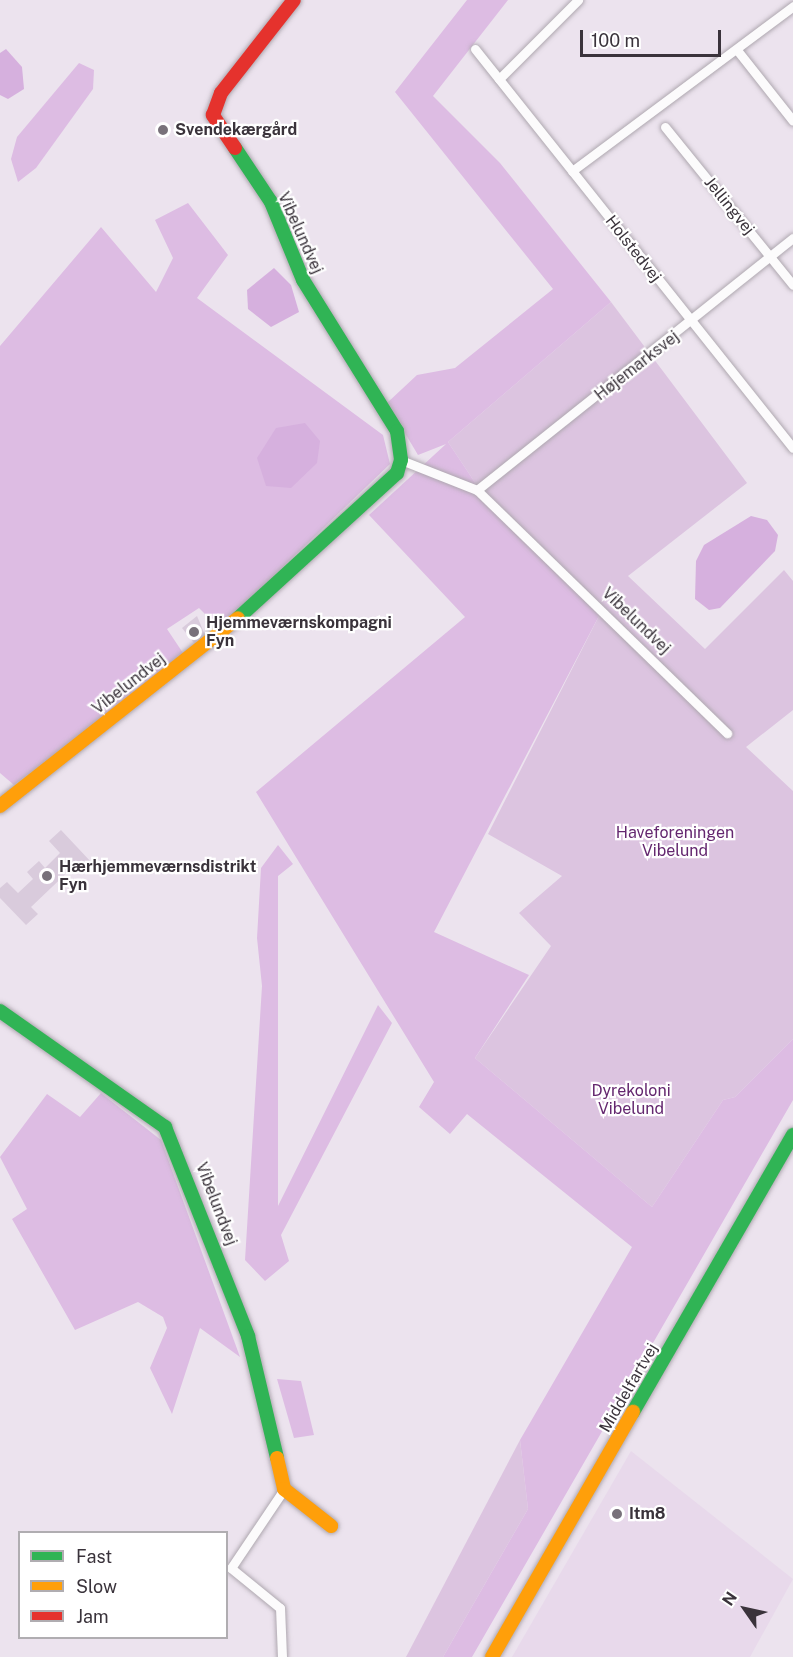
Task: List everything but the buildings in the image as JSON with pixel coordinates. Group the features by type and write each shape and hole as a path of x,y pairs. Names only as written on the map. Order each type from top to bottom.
{"street":[{"name":"Vibelundvej","path":"0,806 253,606 386,486 401,460 397,431 303,280 271,202 213,115 221,93 294,0"},
{"path":"499,79 578,0"},
{"path":"572,171 793,6"},
{"name":"Holstedvej","path":"475,49 793,448"},
{"path":"737,50 793,121"},
{"name":"Jellingvej","path":"665,127 793,285"},
{"name":"Højemarksvej","path":"477,490 692,323 793,238"},
{"name":"Vibelundvej","path":"401,460 477,490 728,733"},
{"name":"Vibelundvej","path":"0,1011 154,1115 175,1142 248,1336 284,1489"},
{"name":"Middelfartvej","path":"492,1657 793,1135"},
{"path":"282,1657 280,1608 231,1568 284,1489 331,1526"}],"shaded area":[{"path":"467,0 508,0 433,96 500,163 611,302 448,442 490,505 601,612 434,932 529,975 475,1058 652,1207 723,1100 735,1097 793,1039 793,1100 472,1657 443,1657 528,1509 520,1440 632,1247 467,1114 450,1134 419,1107 434,1082 256,792 465,617 369,515 446,444 418,455 387,403 417,375 455,368 553,289 395,92"},
{"path":"6,49 22,67 24,89 8,99 0,95 0,53"},
{"path":"79,63 94,70 93,89 36,168 18,182 11,159 17,137"},
{"path":"188,203 228,255 197,298 383,435 390,464 219,628 199,608 167,629 185,656 14,785 0,773 0,346 101,227 156,292 173,258 155,220"},
{"path":"274,268 291,285 299,312 271,327 248,309 247,290"},
{"path":"305,423 320,441 317,463 291,488 266,486 257,458 276,428"},
{"path":"751,516 767,520 778,535 775,551 720,608 709,610 695,599 696,561 704,545"},
{"path":"278,845 293,864 278,876 278,1206 378,1005 392,1023 281,1235 289,1261 265,1281 245,1260 262,986 257,938 261,868"},
{"path":"101,1093 161,1140 240,1357 200,1328 172,1414 150,1368 167,1328 163,1317 138,1302 75,1330 12,1219 27,1209 0,1157 47,1094 80,1117"},
{"path":"277,1379 301,1381 314,1435 294,1438"},
{"path":"631,1451 793,1579 750,1657 512,1657"}],"green space":[{"name":"Haveforeningen Vibelund","path":"611,302 747,483 628,576 705,649 784,570 793,581 793,710 746,747 793,791 793,1039 735,1097 723,1100 652,1207 475,1058 551,946 519,913 562,876 488,834 601,612 490,505 448,442"},
{"path":"520,1440 528,1509 443,1657 406,1657"}],"traffic: fast":[{"path":"235,148 271,202 303,280 397,431 401,460 397,473 238,618"},
{"path":"0,1011 165,1127 248,1336 277,1458"},
{"path":"633,1412 793,1135"}],"traffic: slow":[{"path":"0,806 238,618"},
{"path":"492,1657 633,1412"},
{"path":"277,1458 284,1489 331,1526"}],"traffic: jam":[{"path":"235,148 213,115 221,93 294,0"}],"place":[{"name":"Svendekærgård","path":"163,130"},
{"name":"Hjemmeværnskompagni Fyn","path":"194,632"},
{"name":"Hærhjemmeværnsdistrikt Fyn","path":"47,876"},
{"name":"Itm8","path":"617,1514"}],"park label":[{"name":"Dyrekoloni Vibelund","path":"631,1100"}]}
